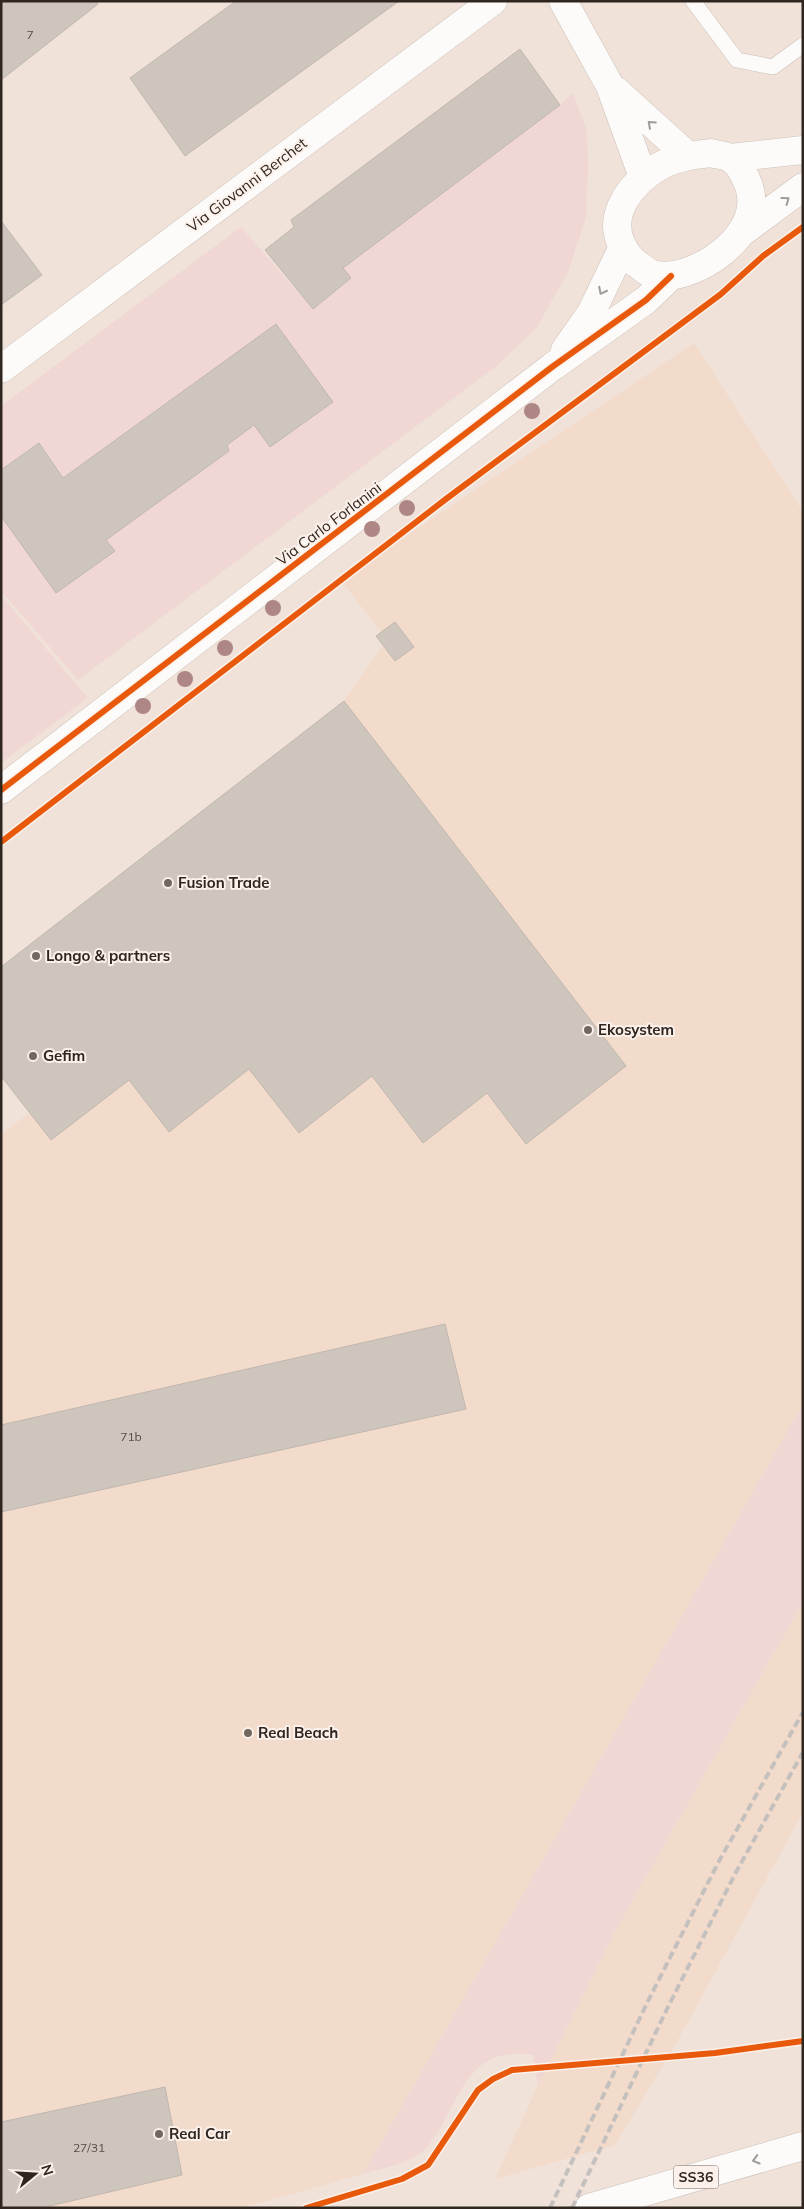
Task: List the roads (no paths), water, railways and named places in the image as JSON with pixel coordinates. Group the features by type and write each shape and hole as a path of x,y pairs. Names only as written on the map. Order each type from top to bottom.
{"main road":[{"name":"Via Giovanni Berchet","path":"1,369 493,1"},
{"path":"564,1 610,86 643,177"},
{"path":"610,86 688,156"},
{"path":"803,150 730,158 712,153 688,156 662,165 643,177 628,194 618,216 616,233 623,247 636,264 653,275 671,276 699,268 720,256 741,233 803,187"},
{"path":"730,158 743,172 750,187 752,205 741,233"},
{"name":"Via Carlo Forlanini","path":"552,367 591,313 623,247"},
{"name":"Via Carlo Forlanini","path":"1,790 552,367 646,300 671,276"},
{"name":"SS36","path":"589,2208 803,2146"}],"lane":[{"path":"693,1 737,60 772,67 803,45"}],"railway":[{"path":"550,2208 646,2005 718,1863 803,1712"},
{"path":"572,2208 667,2009 735,1874 803,1752"}],"place":[{"name":"Fusion Trade","path":"168,883"},
{"name":"Longo & partners","path":"36,956"},
{"name":"Ekosystem","path":"588,1030"},
{"name":"Gefim","path":"33,1056"},
{"name":"Real Beach","path":"248,1733"},
{"name":"Real Car","path":"159,2134"}]}
